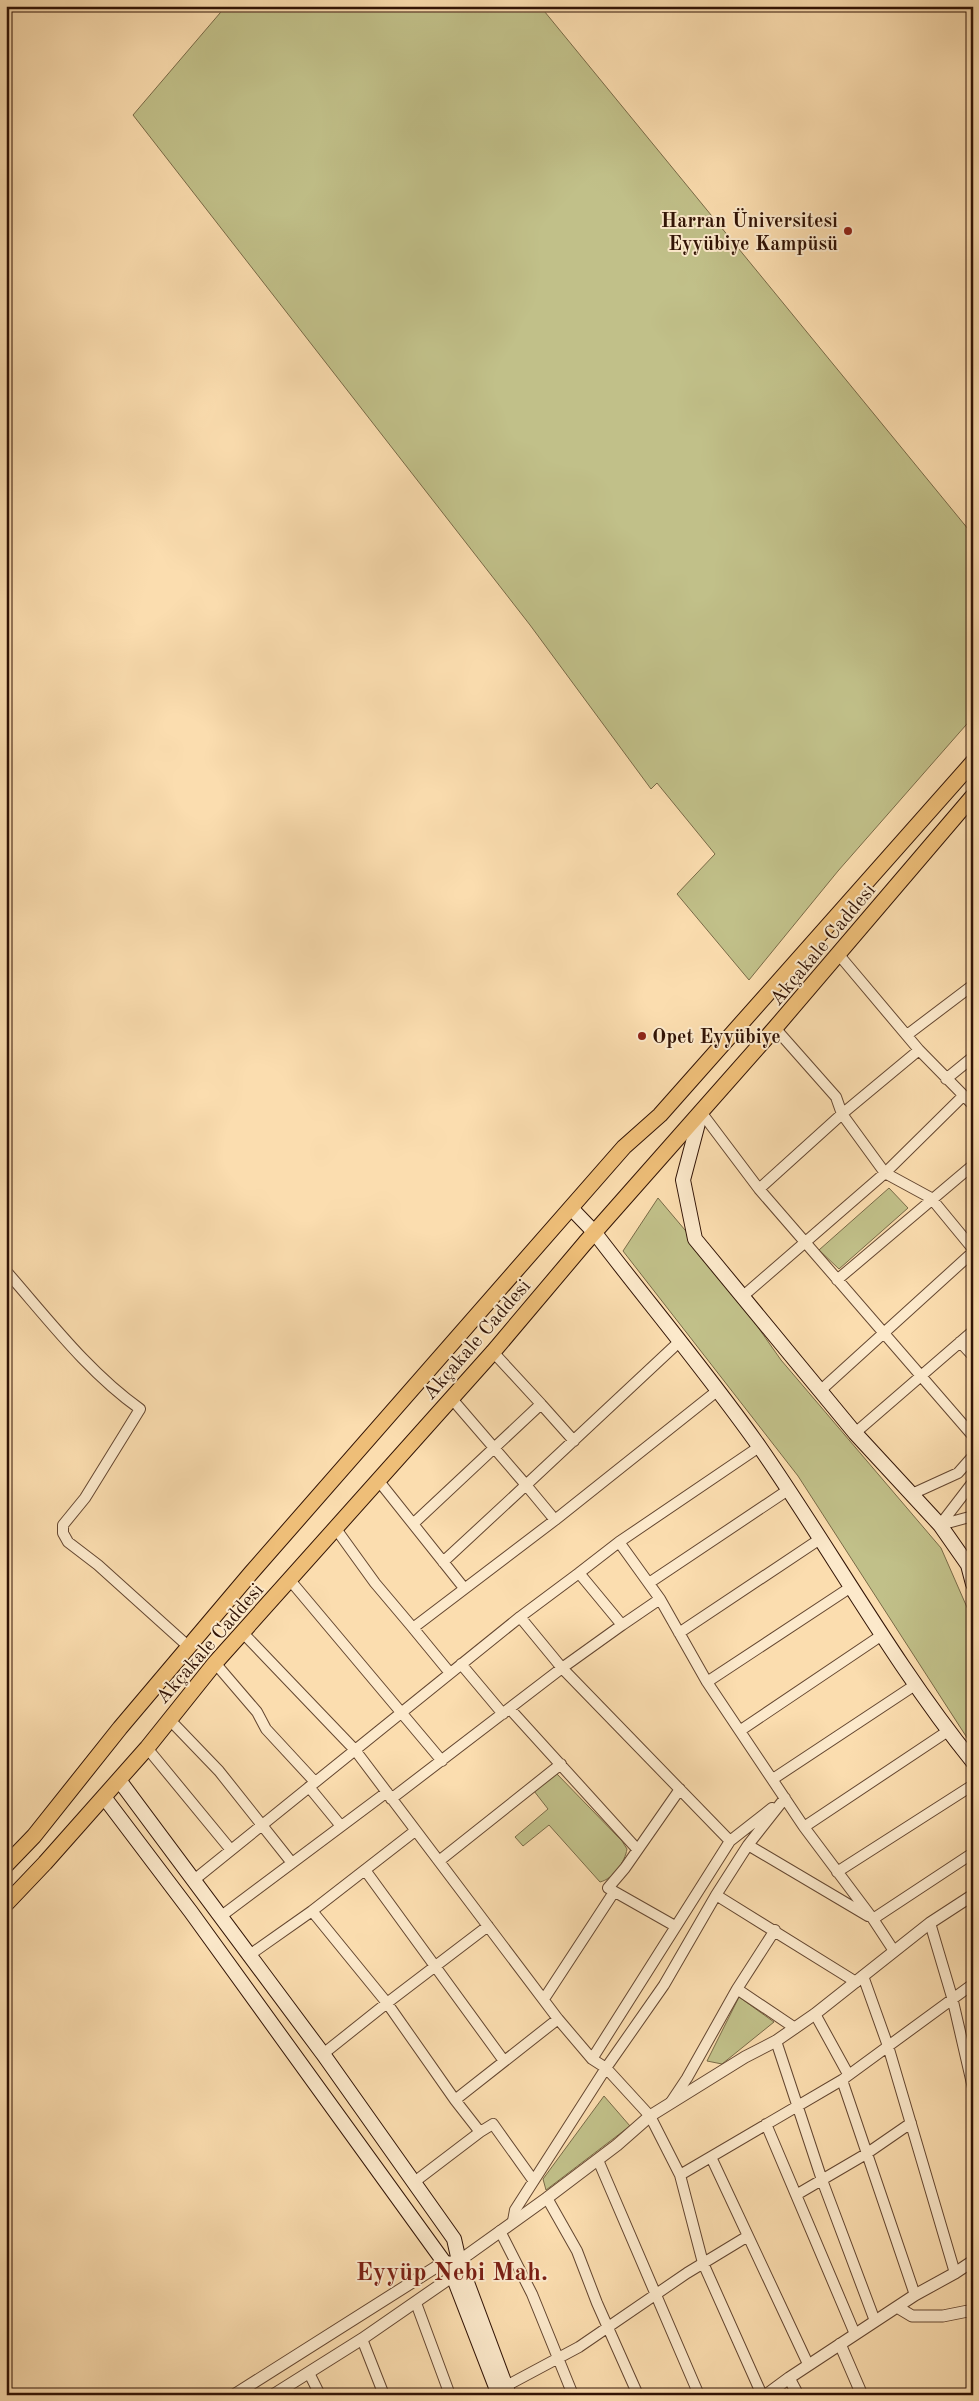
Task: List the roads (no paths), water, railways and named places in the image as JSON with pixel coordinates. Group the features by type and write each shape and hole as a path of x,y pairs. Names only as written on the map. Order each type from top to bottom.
{"main road":[{"name":"Akçakale Caddesi","path":"6,1865 34,1836 251,1573 624,1147 660,1115 973,762"},
{"name":"Akçakale Caddesi","path":"6,1904 119,1780 215,1664 493,1352 776,1028 973,796"},
{"path":"701,1112 683,1180 695,1239 855,1433 940,1525 968,1565 973,1584"},
{"path":"571,1208 595,1233 760,1447 915,1685 973,1762"},
{"path":"119,1780 248,1956 323,2054 454,2239 459,2261 505,2392"},
{"path":"104,1797 191,1912 444,2262 453,2276 505,2392"}],"street":[{"path":"839,955 919,1050 962,1097 973,1106"},
{"path":"906,1035 973,985"},
{"path":"776,1028 836,1097 842,1114 885,1173 931,1198 973,1250 821,1390"},
{"path":"759,1189 842,1114 919,1050"},
{"path":"946,1079 973,1057"},
{"path":"742,1297 885,1173 962,1097"},
{"path":"701,1112 759,1189 973,1436"},
{"path":"837,1280 931,1198 973,1165"},
{"path":"6,1271 78,1354 125,1399 140,1409 85,1498 63,1525 63,1533 68,1542 98,1565 189,1647"},
{"path":"855,1433 973,1331"},
{"path":"443,1562 679,1342"},
{"path":"960,1342 973,1356"},
{"path":"493,1352 574,1441"},
{"path":"413,1628 555,1520 717,1391"},
{"path":"452,1398 555,1520"},
{"path":"413,1524 541,1404"},
{"path":"194,1880 520,1617 619,1542 760,1447"},
{"path":"912,1494 958,1473 973,1456"},
{"path":"378,1480 464,1588"},
{"path":"940,1525 973,1482"},
{"path":"649,1583 788,1490"},
{"path":"940,1525 973,1516"},
{"path":"336,1529 374,1583 450,1674"},
{"path":"679,1633 820,1539"},
{"path":"619,1542 660,1599 708,1682 804,1828 874,1919 894,1951"},
{"path":"579,1573 622,1625"},
{"path":"290,1579 442,1761"},
{"path":"708,1682 851,1587"},
{"path":"220,1917 340,1826 442,1761 562,1668 660,1599"},
{"path":"520,1617 562,1668 730,1841"},
{"path":"243,1633 355,1750 558,2019 592,2058 606,2068 650,2116 680,2175 703,2263 764,2395 808,2364 915,2295 956,2274 973,2261"},
{"path":"740,1730 882,1636"},
{"path":"215,1664 257,1712 266,1729 312,1784 340,1826"},
{"path":"461,1664 560,1764 637,1850"},
{"path":"773,1779 915,1685"},
{"path":"169,1719 219,1771 263,1824 292,1863"},
{"path":"804,1828 948,1731"},
{"path":"147,1748 231,1850"},
{"path":"439,1861 560,1764"},
{"path":"837,1872 973,1785"},
{"path":"675,1926 608,1888 680,1789"},
{"path":"592,2058 730,1841 785,1798"},
{"path":"513,2222 515,2210 533,2180 606,2068 664,1985 748,1844 785,1798"},
{"path":"248,1956 312,1911 415,1831"},
{"path":"748,1844 874,1919"},
{"path":"874,1919 973,1853"},
{"path":"365,1870 504,2061"},
{"path":"544,1999 614,1892"},
{"path":"273,2395 416,2303 453,2276 459,2261 598,2160 650,2116 744,2057 776,2041 795,2028 930,1923 973,1894"},
{"path":"716,1895 775,1930 814,1958 860,1979 888,2046 956,2274"},
{"path":"312,1911 387,2003 455,2100 480,2132"},
{"path":"930,1923 952,1997 973,2088"},
{"path":"323,2054 488,1926"},
{"path":"667,2107 687,2078 737,1989 775,1930"},
{"path":"680,2175 845,2077 952,1997 973,1984"},
{"path":"737,1989 795,2028"},
{"path":"815,2014 845,2077 866,2154 915,2295"},
{"path":"455,2100 558,2019"},
{"path":"776,2041 822,2180 875,2321"},
{"path":"796,2195 866,2154 911,2123"},
{"path":"413,2183 492,2124 533,2180"},
{"path":"766,2124 855,2334"},
{"path":"711,2157 808,2364"},
{"path":"598,2160 640,2262 658,2295 699,2395"},
{"path":"547,2198 577,2251 596,2303 638,2395"},
{"path":"500,2231 532,2294 573,2395"},
{"path":"505,2392 609,2328 703,2263 748,2236"},
{"path":"234,2395 444,2262 459,2261"},
{"path":"416,2303 450,2395"},
{"path":"897,2307 912,2316 943,2316 973,2310"},
{"path":"362,2339 384,2395"},
{"path":"840,2344 862,2395"},
{"path":"309,2373 320,2395"},
{"path":"789,2378 798,2395"}],"place":[{"name":"Harran Üniversitesi Eyyübiye Kampüsü","path":"848,231"},
{"name":"Opet Eyyübiye","path":"642,1036"}],"district":[{"name":"Eyyüp Nebi Mah.","path":"452,2271"}]}
